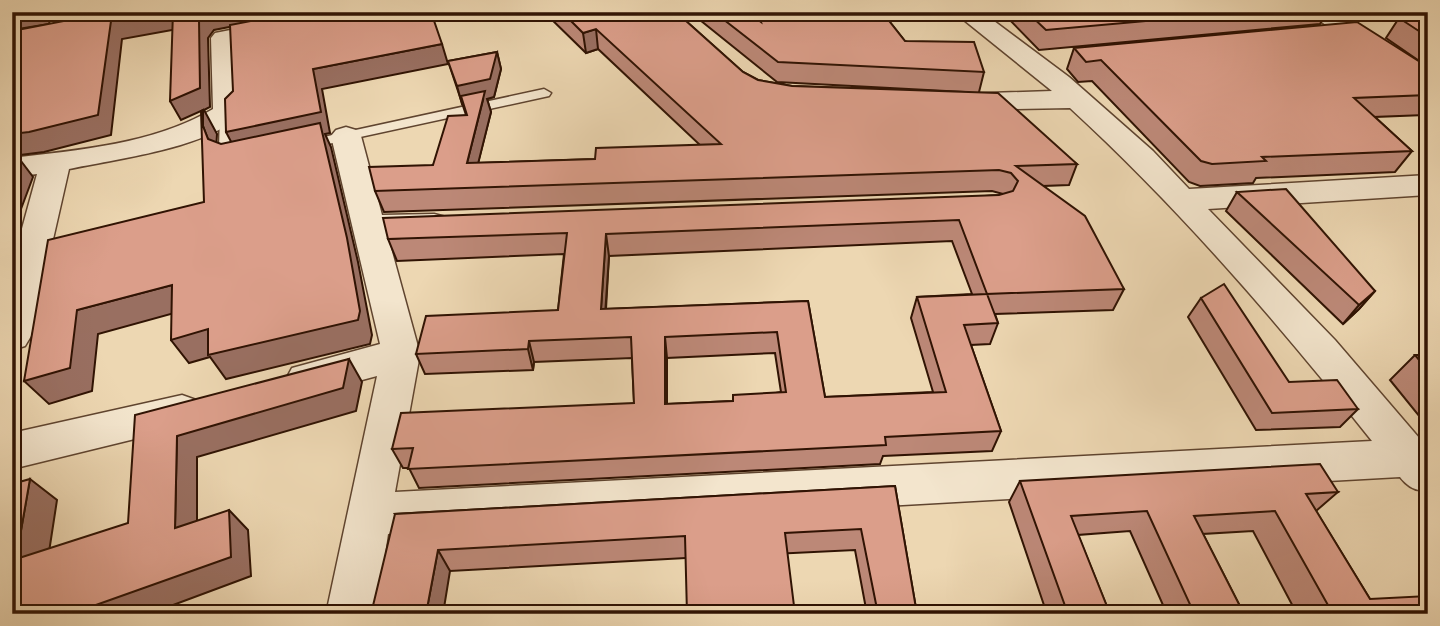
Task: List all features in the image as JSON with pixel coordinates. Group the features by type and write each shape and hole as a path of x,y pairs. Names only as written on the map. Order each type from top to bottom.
{"street":[{"path":"12,168 55,162 189,132 211,124 227,112 222,25 361,12"},
{"path":"966,12 1077,99 1142,158 1321,350 1422,465"},
{"path":"1315,24 1351,32 1428,82"},
{"path":"1030,62 1070,58"},
{"path":"1401,63 1428,62"},
{"path":"940,102 1016,103 1077,99"},
{"path":"346,136 401,354 368,513 351,614"},
{"path":"12,336 55,162"},
{"path":"1181,200 1428,185"},
{"path":"368,227 465,223"},
{"path":"273,388 401,354"},
{"path":"12,451 221,401"},
{"path":"368,513 1422,465"}],"lane":[{"path":"294,148 544,93"},
{"path":"227,112 229,159 249,158"}],"building":[{"path":"110,12 158,12 111,21 98,115 12,134 12,31"},
{"path":"173,12 205,12 199,20 200,88 170,101"},
{"path":"297,12 431,12 442,44 313,69 321,112 226,132 225,99 233,91 230,25"},
{"path":"562,12 676,12 743,72 758,80 792,86 998,93 1077,164 1016,166 1085,216 1124,289 987,294 998,323 964,325 1001,431 885,437 886,445 408,469 413,448 392,449 401,413 634,403 631,337 529,341 528,349 416,354 426,316 558,310 567,233 388,239 383,218 999,195 1013,191 1018,181 1011,173 999,170 375,191 369,167 433,165 448,116 467,115 461,96 485,91 467,163 595,159 596,148 721,144 596,29 583,33","holes":["959,220 987,294 917,297 946,392 825,397 808,301 601,309 606,234","777,332 786,392 733,395 733,401 665,404 665,337"]},
{"path":"714,12 747,12 761,22 758,12 882,12 905,41 974,42 984,72 778,62"},
{"path":"1027,12 1246,12 1046,30"},
{"path":"1428,17 1428,37 1399,18"},
{"path":"1357,22 1428,67 1428,95 1354,98 1412,151 1262,157 1266,161 1212,164 1201,161 1101,60 1086,62 1074,48"},
{"path":"497,52 490,79 457,86 448,61"},
{"path":"203,110 203,126 208,139 221,144 320,123 347,238 360,311 358,320 208,355 208,329 171,340 172,285 77,310 70,368 24,381 48,240 204,202 201,111"},
{"path":"18,157 12,170 12,158"},
{"path":"1286,189 1375,291 1359,305 1237,192"},
{"path":"1224,284 1289,382 1337,380 1358,409 1272,413 1201,298"},
{"path":"1415,355 1428,355 1428,371"},
{"path":"349,359 343,388 177,436 175,528 229,510 231,557 93,606 92,614 12,614 12,484 30,479 16,559 128,523 135,415"},
{"path":"1320,464 1338,492 1306,494 1370,599 1428,596 1428,614 1333,614 1275,511 1194,516 1244,614 1177,614 1194,613 1147,511 1071,516 1110,614 1068,614 1020,481"},
{"path":"895,486 917,614 878,614 861,529 785,533 795,614 687,614 685,536 438,550 426,614 371,614 395,514"}]}
